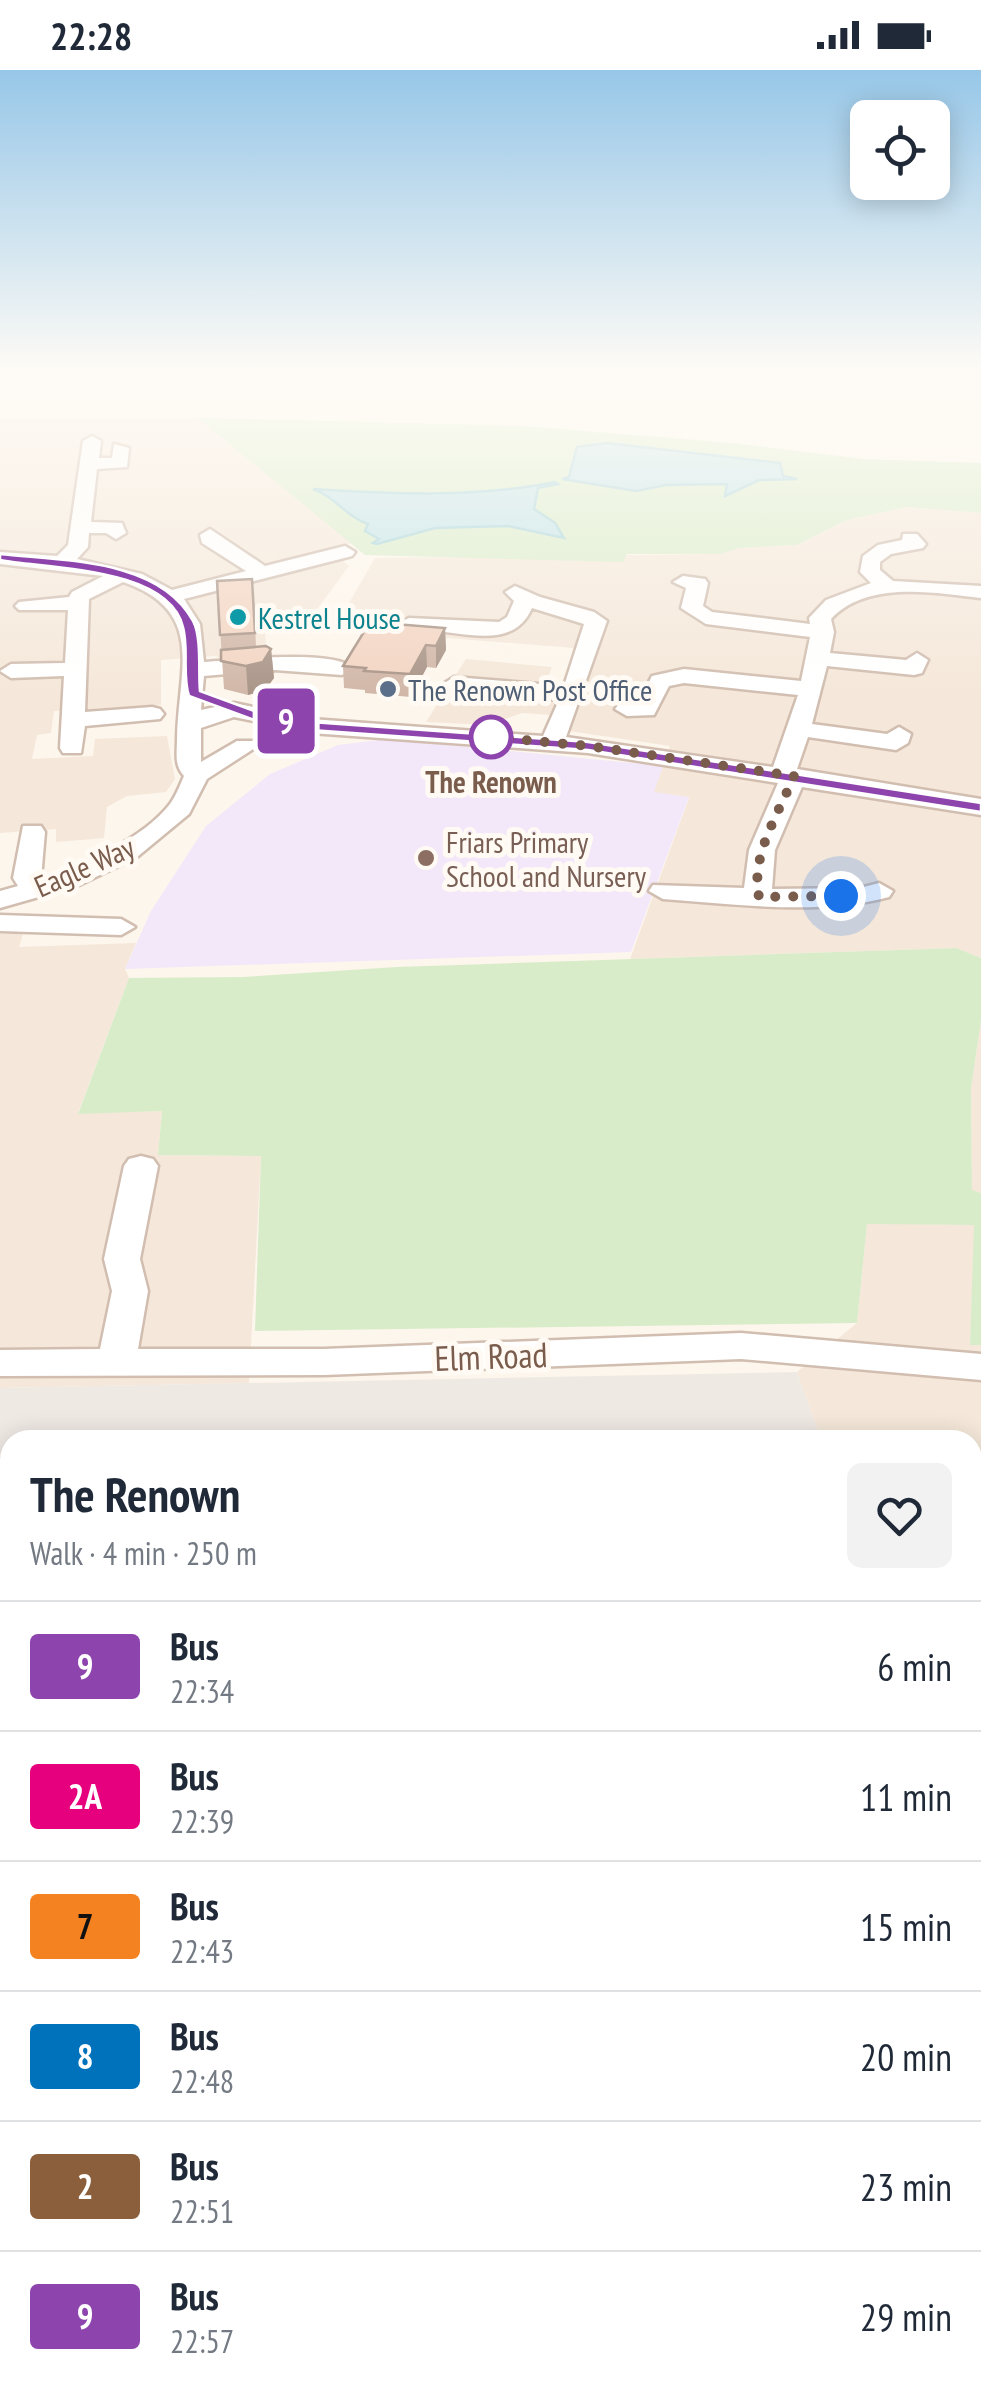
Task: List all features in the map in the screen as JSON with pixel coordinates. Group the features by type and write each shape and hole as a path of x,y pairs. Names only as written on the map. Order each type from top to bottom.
{"street":[{"path":"62,562 78,547 78,528 92,493 90,480"},
{"path":"78,528 115,528 116,533"},
{"path":"210,535 209,539 262,573"},
{"path":"888,588 870,572 870,560 884,549 917,544"},
{"path":"236,556 264,550 280,560"},
{"path":"168,597 345,552"},
{"path":"0,558 62,562 120,575 168,597 189,624 189,767 197,775"},
{"path":"73,732 78,603 84,590 120,575"},
{"path":"699,583 692,608 706,618 822,632"},
{"path":"759,897 756,882 817,658 822,632 820,618 832,604 888,588 981,592"},
{"path":"391,632 409,624 438,631 503,629 516,622 520,597 596,621 574,694 552,742"},
{"path":"26,606 78,603"},
{"path":"817,658 914,668"},
{"path":"192,682 275,663 342,668"},
{"path":"12,671 76,669"},
{"path":"648,710 656,686 670,678 808,689"},
{"path":"192,682 234,710 257,734"},
{"path":"454,684 574,694"},
{"path":"190,730 208,715 234,710"},
{"path":"45,730 73,732 152,714"},
{"path":"190,730 220,749 257,734 311,726 552,742 788,775 981,808"},
{"path":"799,729 896,743"},
{"name":"Eagle Way","path":"0,900 100,866 154,833 180,809 197,775 257,734"},
{"path":"32,832 26,878 34,891"},
{"path":"663,892 759,897 860,896 879,892"},
{"path":"0,923 122,927"},
{"path":"116,1364 130,1291 122,1258 127,1178"},
{"name":"Elm Road","path":"0,1363 324,1362 741,1346 981,1367"}],"shaded area":[{"path":"0,480 274,480 352,543 327,549 349,566 300,632 265,632 267,658 161,660 161,705 54,711 51,733 37,735 32,759 93,756 95,739 167,736 175,779 166,792 127,796 107,807 104,838 56,842 56,829 0,833"},
{"path":"907,507 981,513 981,958 956,948 630,959 689,798 653,793 670,746 569,731 599,650 334,629 375,558 721,554 739,548 797,545 847,520"},
{"path":"466,659 552,667 542,694 559,699 551,715 522,713 489,725 426,722"},
{"name":"Friars Primary School and Nursery","path":"387,739 663,766 654,792 689,797 631,952 125,969 151,911 206,826 270,774 338,745"},
{"path":"0,934 23,934 19,947 136,943 125,969 129,978 78,1113 162,1111 158,1155 261,1156 249,1383 0,1388"},
{"path":"981,1020 981,1193 972,1191 971,1089"},
{"path":"867,1223 975,1225 970,1345 981,1345 981,1430 817,1430 797,1372 857,1323"},
{"path":"797,1372 817,1430 0,1430 0,1388"}],"green space":[{"path":"273,480 981,480 981,513 907,507 847,520 797,545 739,548 721,554 627,554 623,562 365,555"},
{"path":"956,948 981,958 981,1020 971,1089 972,1190 981,1193 981,1345 970,1345 974,1225 867,1224 857,1323 255,1331 261,1156 158,1155 162,1111 78,1114 129,978 243,977 397,967"}],"water":[{"path":"567,480 769,480 759,480 725,496 727,484 666,485 636,491"},
{"path":"558,484 538,488 534,509 555,523 564,538 508,526 435,528 377,544 373,543 379,539 365,531 368,524 313,489 465,493"}],"building":[{"path":"252,579 255,633 220,635 217,581"},
{"path":"370,622 445,628 436,646 426,645 410,674 343,666"},
{"path":"266,646 271,649 263,662 246,666 221,661 221,650"}],"bus line":[{"name":"9","path":"0,558 62,562 147,584 183,611 189,624 193,694 262,718 311,726 588,746 981,807"}],"place":[{"name":"Kestrel House","path":"238,617"},
{"name":"The Renown Post Office","path":"388,689"},
{"name":"The Renown","path":"491,737"},
{"name":"Friars Primary School and Nursery","path":"426,858"}],"route":[{"path":"491,737 588,746 794,776 768,834 756,882 759,897 841,896"}]}
